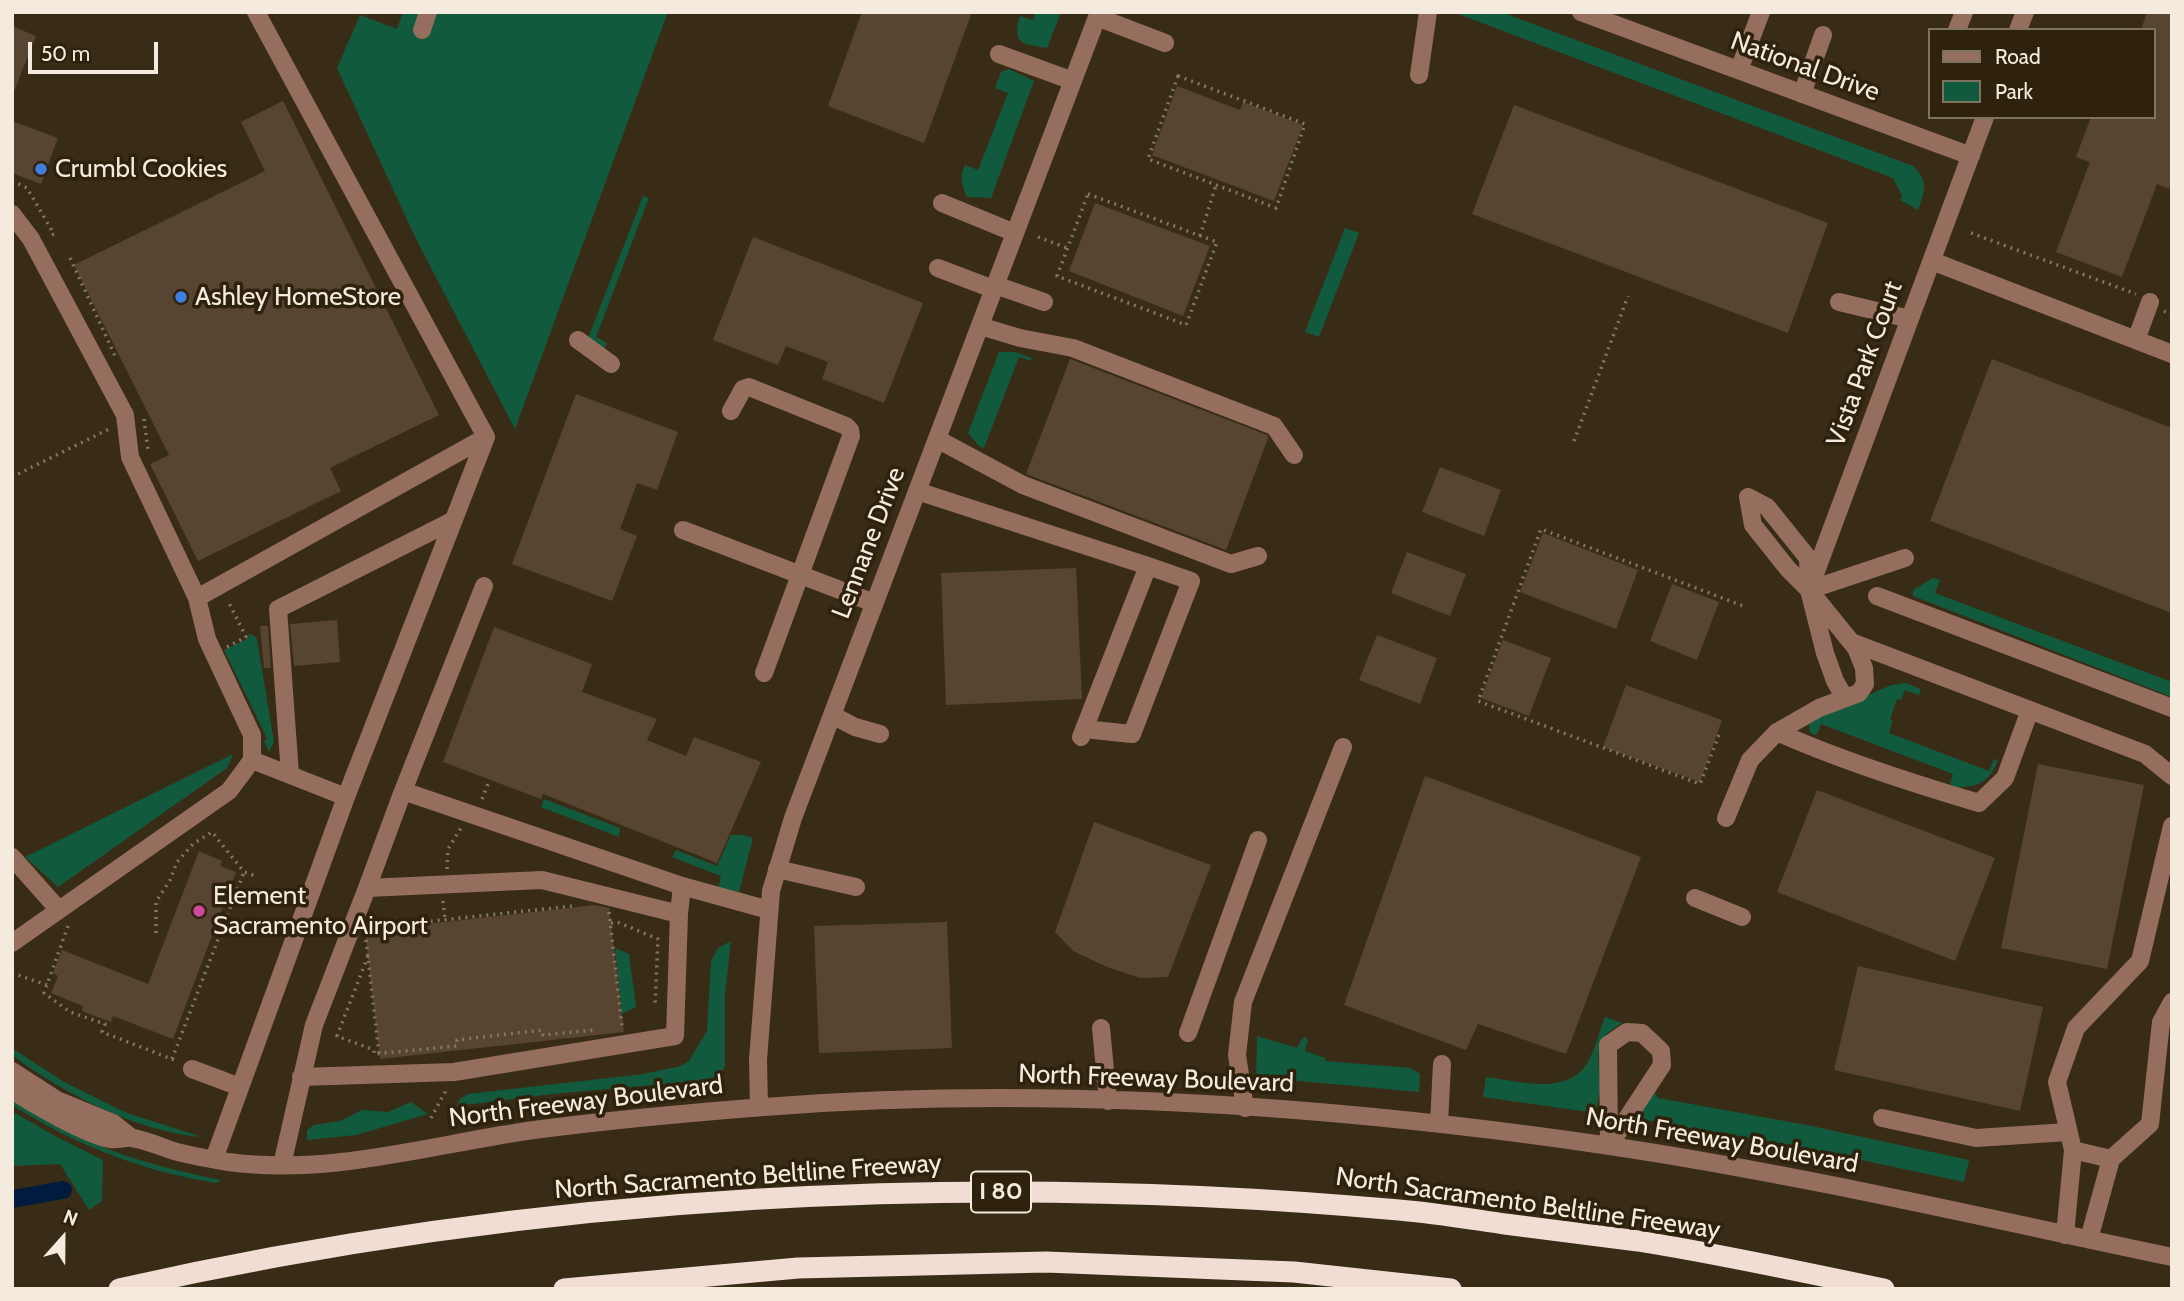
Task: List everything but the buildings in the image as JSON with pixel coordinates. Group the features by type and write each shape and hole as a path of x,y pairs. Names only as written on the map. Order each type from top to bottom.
{"highway":[{"name":"North Sacramento Beltline Freeway","path":"119,1289 196,1271 434,1230 646,1206 917,1191 1160,1193 1401,1210 1641,1242 1884,1289"},
{"path":"564,1289 798,1268 1046,1262 1294,1272 1451,1289"}],"street":[{"path":"214,1159 346,797 486,437 256,12"},
{"path":"422,30 428,12"},
{"path":"1419,75 1428,12"},
{"name":"National Drive","path":"1581,12 1971,156"},
{"path":"1739,71 1761,12"},
{"path":"1098,15 1165,43"},
{"name":"Lennane Drive","path":"759,1107 758,1060 769,910 777,869 793,818 1098,15"},
{"path":"1802,94 1823,35"},
{"path":"999,54 1073,81"},
{"path":"1971,156 1984,119"},
{"name":"Vista Park Court","path":"1810,590 1971,156"},
{"path":"942,203 1015,233"},
{"path":"12,943 64,917 229,791 252,760 252,735 207,639 197,598 130,457 125,415 31,239 14,220"},
{"path":"1932,261 2172,354"},
{"path":"938,268 1044,302"},
{"path":"1839,302 1910,319"},
{"path":"2136,340 2150,302"},
{"path":"980,326 1020,338 1073,348 1274,426 1294,455"},
{"path":"578,340 611,364"},
{"path":"731,411 743,389 749,387 846,426 850,430 764,673"},
{"path":"197,598 486,437"},
{"path":"937,439 1023,485 1231,564 1258,556"},
{"path":"917,491 1148,566 1191,582 1132,734 1082,733 1148,566"},
{"path":"1726,818 1750,760 1777,732 1819,708 1852,696 1865,684 1864,668 1850,642 1810,590 1788,569 1753,525 1748,497 1767,507 1808,558 1810,590 1827,659 1835,681 1852,696"},
{"path":"290,774 278,609 454,520"},
{"path":"683,530 874,603"},
{"path":"1810,590 1905,558"},
{"path":"282,1165 314,1025 484,586"},
{"path":"1877,596 2172,708"},
{"path":"1850,642 2145,754 2171,774"},
{"path":"1777,732 1815,749 1979,803 2005,778 2030,710"},
{"path":"832,715 855,727 880,734"},
{"path":"1245,1108 1237,1055 1243,1002 1343,747"},
{"path":"252,760 346,797"},
{"path":"403,791 682,886 769,910"},
{"path":"2065,1235 2073,1150 2057,1082 2076,1028 2140,961 2172,826"},
{"path":"1188,1033 1258,840"},
{"path":"12,857 64,917"},
{"path":"777,869 856,887"},
{"path":"367,888 542,880 679,914"},
{"path":"301,1077 454,1072 675,1037 682,886"},
{"path":"1695,898 1742,917"},
{"path":"2089,1240 2111,1159 2150,1124 2161,1022 2172,1002"},
{"path":"1101,1028 1108,1101"},
{"path":"1627,1032 1642,1033 1661,1051 1662,1065 1609,1146 1608,1045 1627,1032"},
{"path":"1439,1123 1442,1064"},
{"path":"188,1066 240,1087"},
{"name":"North Freeway Boulevard","path":"12,1072 57,1100 113,1123 132,1138"},
{"name":"North Freeway Boulevard","path":"12,1090 58,1117 109,1139 132,1138 184,1154 230,1162 282,1165 377,1157 570,1126 849,1101 1108,1101 1245,1108 1439,1123 1609,1146 1789,1177 2172,1256"},
{"path":"1882,1118 1976,1138 2068,1132"},
{"path":"2073,1150 2111,1159"}],"path":[{"path":"1178,76 1306,124 1276,208 1216,184 1148,159 1178,76"},
{"path":"12,181 27,187 54,234"},
{"path":"1200,236 1216,184"},
{"path":"1088,194 1217,242 1186,325 1057,276 1067,248 1088,194"},
{"path":"1971,233 2141,296 2172,315"},
{"path":"1038,237 1067,248"},
{"path":"1574,441 1628,296"},
{"path":"12,477 109,428 146,423"},
{"path":"1718,735 1700,784 1478,701 1541,529 1746,607"},
{"path":"222,649 246,637 227,598"},
{"path":"445,920 443,901 448,849 455,835 482,800 488,785"},
{"path":"156,933 158,898 181,855 212,832 244,872 256,876"},
{"path":"172,1059 244,872"},
{"path":"608,902 622,1027 609,1028"},
{"path":"379,1054 365,928 581,905"},
{"path":"64,917 44,993 71,1012 106,1024 102,1032 188,1066"},
{"path":"611,923 617,922 659,939 655,1004"},
{"path":"368,957 337,1036 373,1050 374,1055 457,1046 457,1040 542,1030 543,1035 596,1030"},
{"path":"12,973 47,985"}],"green space":[{"path":"403,12 668,12 515,429 417,241 337,68 360,15 397,29"},
{"path":"1036,12 1061,12 1047,48 1026,44 1017,33 1020,16 1033,20"},
{"path":"1453,12 1501,12 1913,166 1922,176 1924,186 1918,210 1900,200 1902,196 1893,178"},
{"path":"1009,69 1034,81 991,198 967,197 962,181 963,169 965,165 978,170 1008,93 995,88 1001,72"},
{"path":"643,196 649,198 596,337 607,343 604,349 587,341"},
{"path":"1345,228 1359,233 1319,337 1305,332"},
{"path":"999,352 1015,352 1032,358 1031,361 1019,357 984,448 968,433"},
{"path":"1933,578 1940,580 1935,593 2172,682 2172,697 1913,596 1913,590"},
{"path":"248,634 255,636 257,640 274,742 269,752 264,741 267,738 224,650 249,638"},
{"path":"1906,683 1921,689 1919,695 1905,690 1901,700 1897,699 1890,719 1893,720 1889,733 1989,771 1994,759 1998,760 1987,778 1976,785 1954,787 1950,784 1953,774 1821,724 1817,735 1810,733 1809,724 1813,720 1891,685"},
{"path":"233,754 227,768 58,887 25,857"},
{"path":"544,799 620,828 619,837 541,807"},
{"path":"731,835 753,838 739,892 718,889 721,876 672,857 676,850 717,866"},
{"path":"731,941 725,994 725,1066 722,1072 711,1080 552,1094 457,1106 460,1099 468,1094 643,1074 681,1066 689,1061 707,1031 711,961 718,948"},
{"path":"615,948 629,954 636,1007 622,1014"},
{"path":"1605,1017 1622,1023 1606,1034 1601,1043 1598,1055 1600,1088 1596,1113 1483,1097 1486,1077 1544,1084 1571,1078 1582,1070 1590,1058"},
{"path":"1257,1036 1297,1048 1305,1037 1308,1040 1305,1051 1325,1058 1325,1061 1410,1068 1420,1074 1419,1092 1256,1077"},
{"path":"12,1048 64,1082 127,1113 202,1137 152,1127 102,1108 32,1069 12,1055"},
{"path":"1653,1090 1658,1098 1807,1125 1969,1160 1964,1182 1820,1151 1640,1119 1641,1107"},
{"path":"12,1099 69,1132 112,1151 221,1180 216,1183 189,1178 110,1154 36,1119 12,1105"},
{"path":"411,1102 428,1114 356,1135 307,1140 307,1130 314,1125 340,1121 362,1110 388,1112"},
{"path":"15,1113 103,1160 102,1201 89,1210 60,1164 12,1166 12,1118"}],"waterway":[{"path":"12,1199 63,1190"}],"place":[{"name":"Crumbl Cookies","path":"41,169"},
{"name":"Ashley HomeStore","path":"181,297"},
{"name":"Element Sacramento Airport","path":"199,911"}]}
